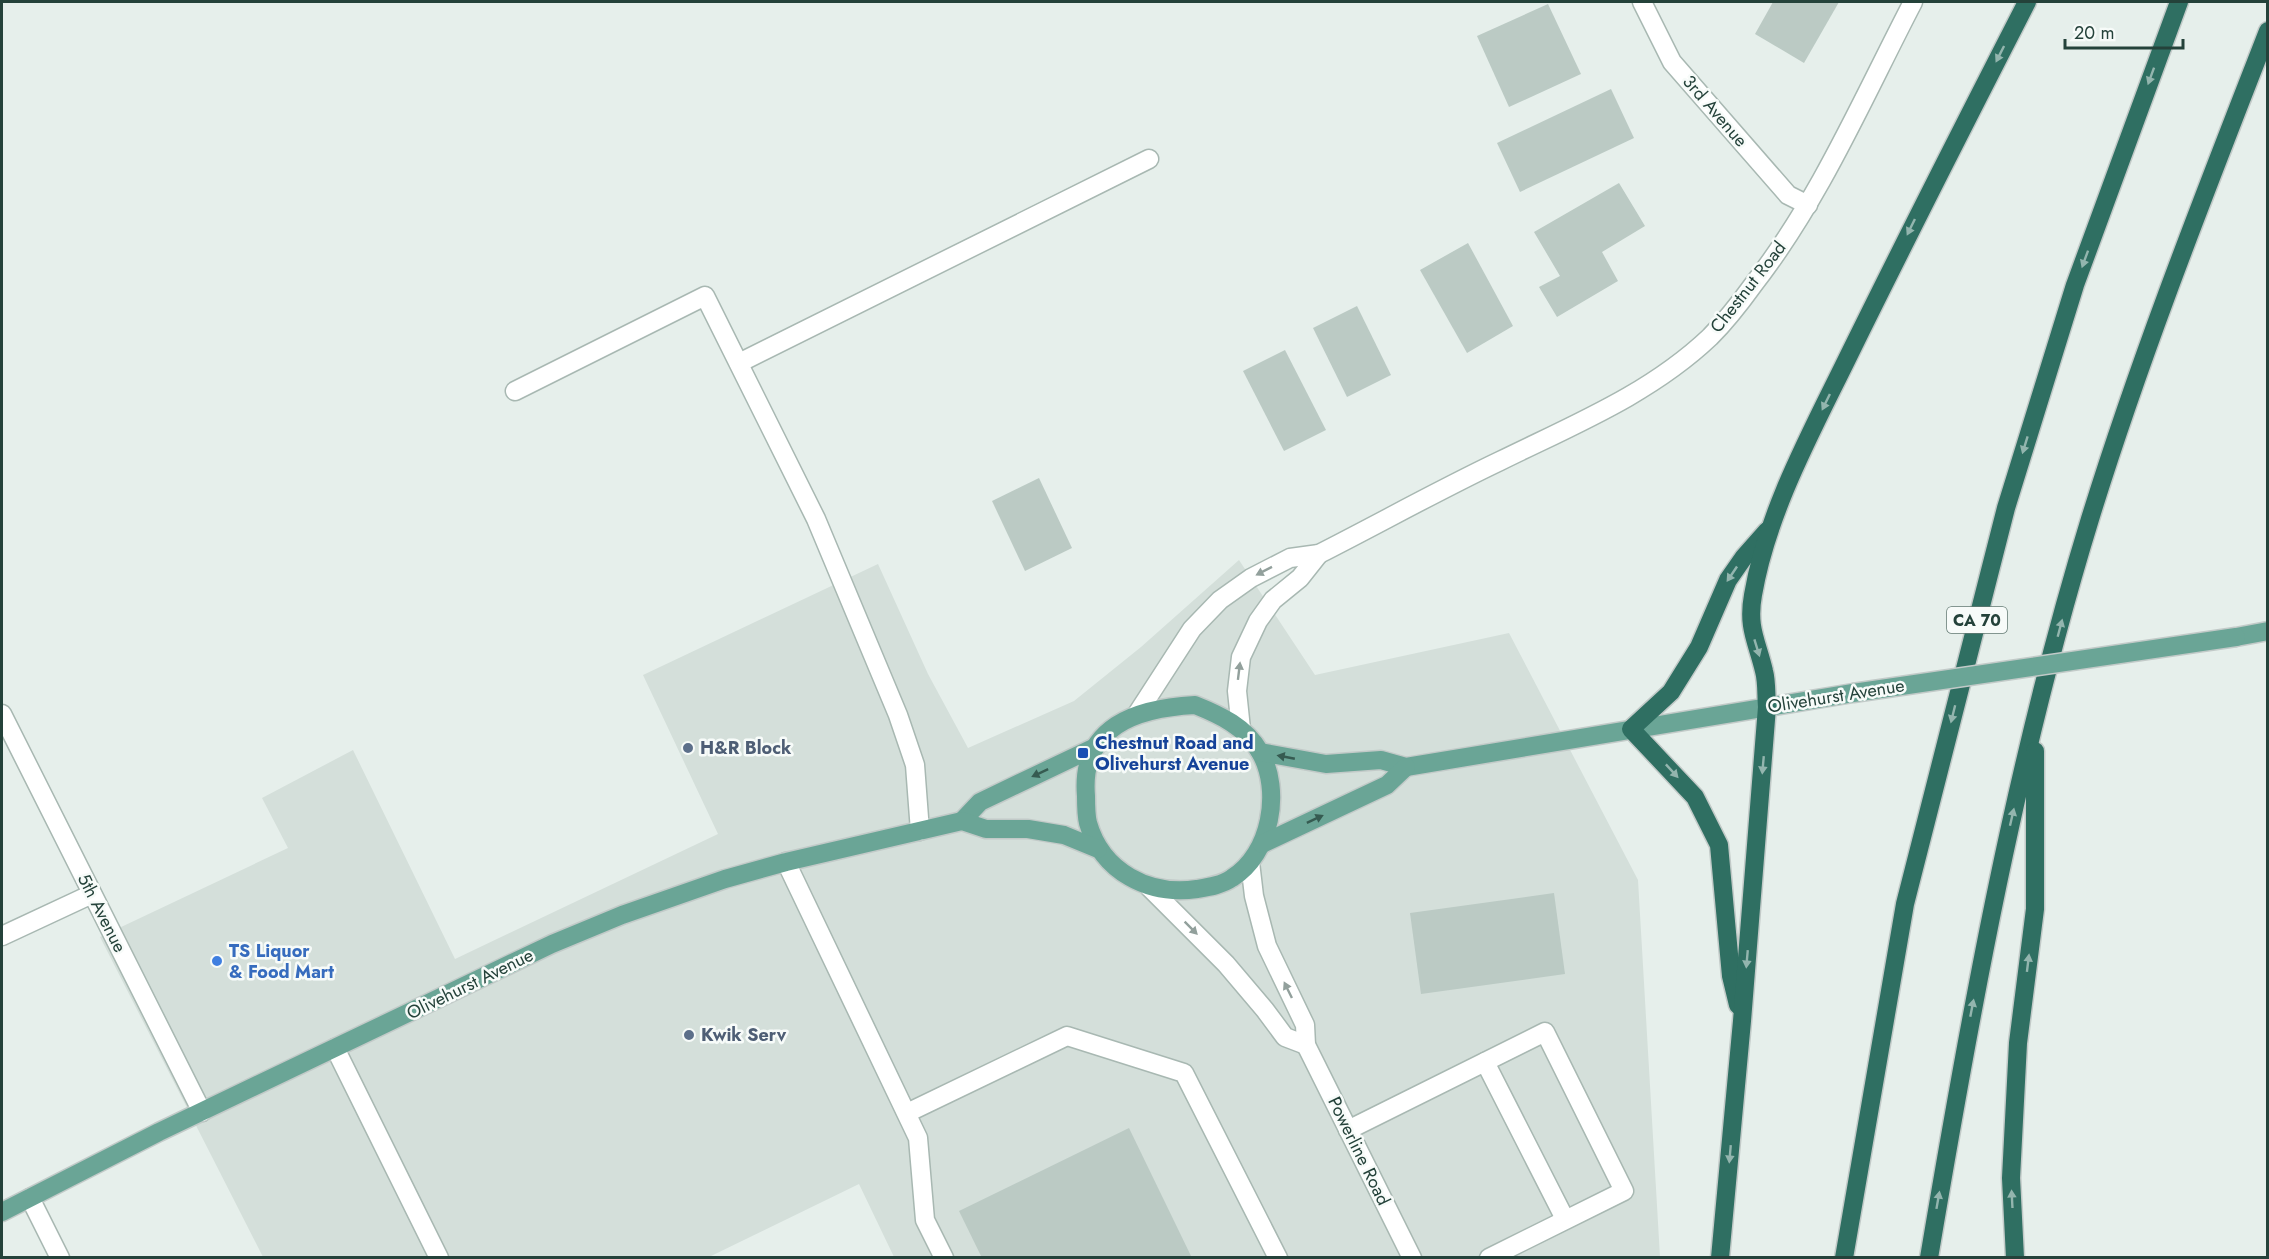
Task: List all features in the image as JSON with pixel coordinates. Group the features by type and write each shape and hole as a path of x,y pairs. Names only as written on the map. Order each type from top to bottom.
{"highway":[{"path":"1720,1257 1742,1021 1767,707 1764,672 1751,630 1753,596 1769,529 1809,436 1905,239 2027,2"},
{"name":"CA 70","path":"1844,1257 1905,904 2006,508 2075,285 2179,2"},
{"path":"1929,1257 1980,968 2036,717 2090,520 2162,304 2268,32"},
{"path":"1742,1021 1731,976 1719,845 1695,797 1631,729 1671,692 1699,647 1728,580 1744,557 1769,529"},
{"path":"2015,1257 2011,1178 2018,1043 2035,909 2036,717"}],"main road":[{"name":"Olivehurst Avenue","path":"1260,752 1326,764 1381,760 1406,767 1853,693 2236,637 2268,630"},
{"path":"962,821 980,802 1093,747 1112,729 1137,714 1167,706 1195,705 1220,715 1241,729 1260,752 1270,777 1271,802 1262,844 1250,862 1232,878 1213,886 1180,891 1149,887 1122,874 1098,849 1088,822 1085,787 1087,766 1093,747"},
{"name":"Olivehurst Avenue","path":"1262,844 1387,784 1406,767"},
{"name":"Olivehurst Avenue","path":"2,1212 202,1112 552,944 622,915 725,879 786,862 962,821 986,829 1029,828 1052,833 1098,849"}],"street":[{"name":"3rd Avenue","path":"1642,2 1672,62 1788,195 1808,205"},
{"name":"Chestnut Road","path":"1137,714 1192,629 1220,600 1251,578 1290,558 1319,554 1499,461 1582,422 1641,390 1710,337 1774,259 1808,205 1913,2"},
{"path":"739,363 1149,159"},
{"path":"515,391 705,296 816,519 898,716 915,765 920,831"},
{"name":"Chestnut Road","path":"1241,729 1237,691 1241,657 1258,621 1274,600 1300,578 1319,554"},
{"name":"5th Avenue","path":"2,714 202,1112"},
{"path":"786,862 918,1138 925,1220 944,1257"},
{"name":"Powerline Road","path":"1250,862 1254,896 1267,946 1305,1025 1306,1045 1412,1257"},
{"path":"1149,887 1226,964 1285,1037 1306,1045"},
{"path":"2,936 92,894"},
{"path":"1348,1130 1545,1032 1623,1191 1489,1257"},
{"path":"907,1113 1067,1036 1184,1073 1278,1257"},
{"path":"335,1048 439,1257"},
{"path":"1485,1062 1565,1219"},
{"path":"30,1198 60,1257"}],"shaded area":[{"path":"1239,560 1315,675 1509,633 1638,880 1660,1257 894,1257 859,1184 709,1257 263,1257 100,937 288,848 262,798 353,750 455,959 718,834 643,675 878,564 928,674 968,748 1074,701 1141,647"}],"building":[{"path":"1773,2 1839,2 1804,63 1755,34"},
{"path":"1548,4 1581,74 1509,107 1477,36"},
{"path":"1611,89 1634,138 1520,192 1497,143"},
{"path":"1619,183 1645,226 1602,252 1618,281 1557,317 1539,287 1560,276 1534,232"},
{"path":"1468,243 1513,326 1467,353 1420,270"},
{"path":"1357,306 1391,375 1347,397 1313,328"},
{"path":"1285,350 1326,430 1284,451 1243,371"},
{"path":"1039,478 1072,548 1025,571 992,501"},
{"path":"1554,893 1565,974 1421,994 1410,913"},
{"path":"1129,1128 1192,1258 982,1258 959,1211"}],"place":[{"name":"H&R Block","path":"688,748"},
{"name":"Chestnut Road and Olivehurst Avenue","path":"1083,753"},
{"name":"TS Liquor & Food Mart","path":"217,961"},
{"name":"Kwik Serv","path":"689,1035"}]}
